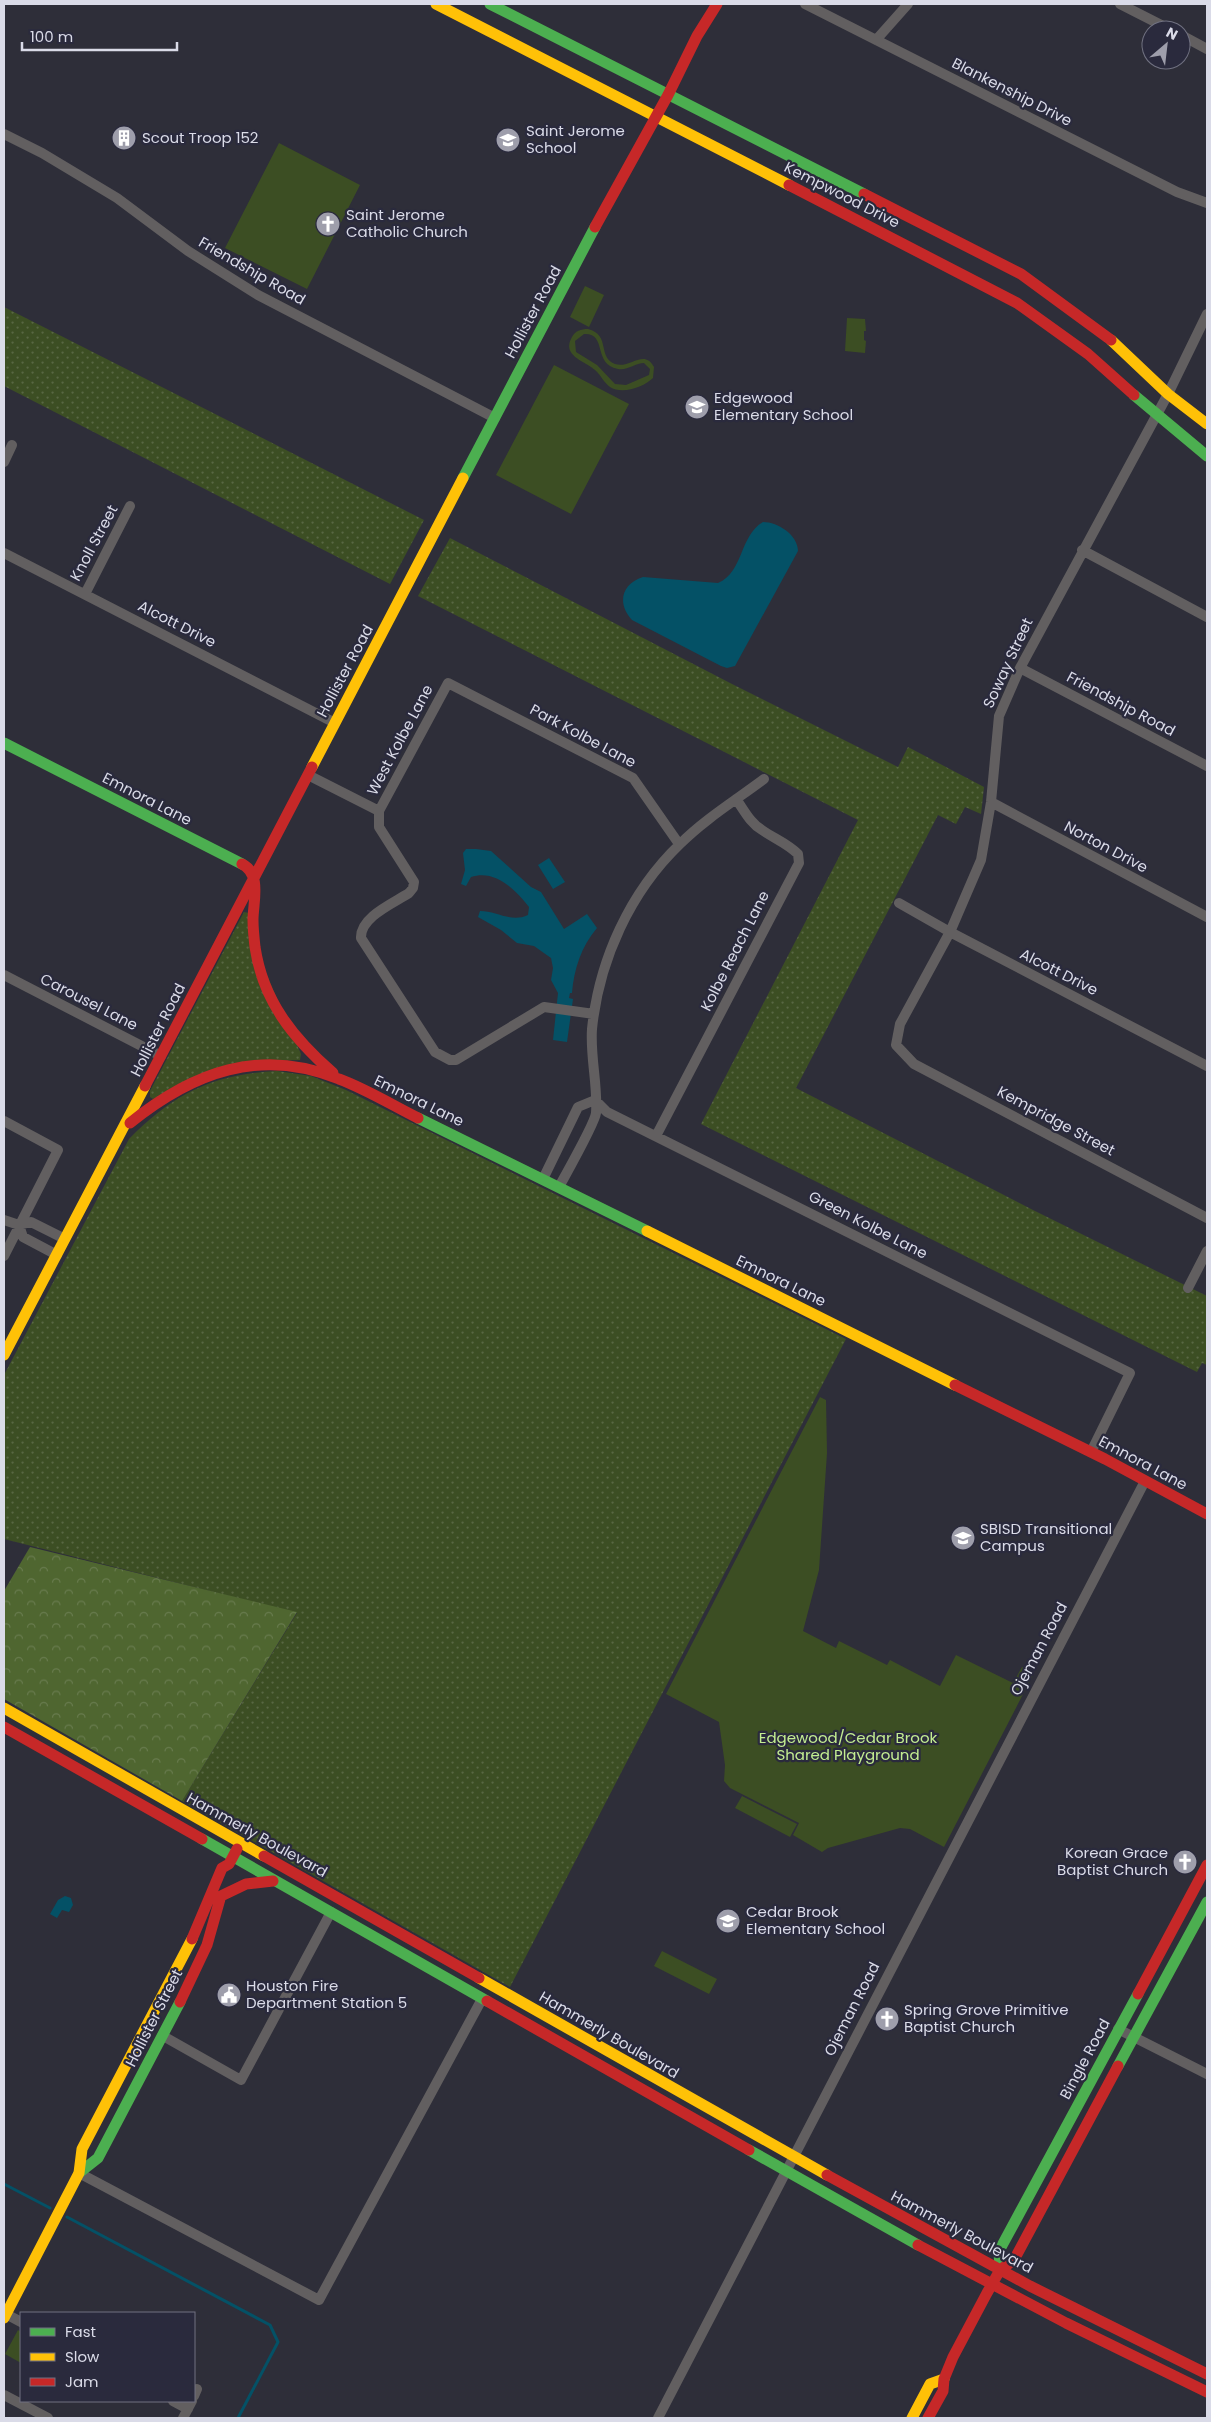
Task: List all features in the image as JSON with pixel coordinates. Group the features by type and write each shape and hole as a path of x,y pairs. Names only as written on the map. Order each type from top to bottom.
{"main road":[{"name":"Kempwood Drive","path":"436,4 498,22 668,95 1017,303 1058,316 1106,335 1168,394 1207,424"},
{"name":"Kempwood Drive","path":"490,4 498,22 655,116 1021,274 1088,354 1155,414 1207,456"},
{"name":"Hollister Road","path":"4,1355 495,418 655,116 668,95 697,36 717,4"},
{"name":"Emnora Lane","path":"4,743 246,866 254,879 254,946 259,973 270,1003 284,1025 307,1052 340,1079"},
{"name":"Emnora Lane","path":"124,1129 148,1107 178,1088 208,1074 235,1067 266,1063 298,1066 340,1079 1091,1452 1207,1514"},
{"name":"Hammerly Boulevard","path":"4,1708 794,2156 1000,2270 1207,2374"},
{"name":"Hammerly Boulevard","path":"4,1727 230,1860 277,1882 787,2171 992,2284 1207,2392"},
{"name":"Hollister Street","path":"5,2316 79,2173 82,2149 193,1938 222,1868 230,1860 240,1842"},
{"name":"Hollister Street","path":"79,2173 98,2158 163,2036 207,1945 229,1871 230,1860"},
{"name":"Bingle Road","path":"1000,2270 999,2251 1207,1865"},
{"path":"221,1896 237,1886 251,1882 277,1882"},
{"name":"Bingle Road","path":"928,2418 943,2391 944,2378 992,2284 1000,2270 1014,2260 1136,2038 1203,1921 1207,1902"},
{"path":"427,1967 436,1952"},
{"path":"603,2066 610,2052"},
{"path":"1060,2137 1077,2145"},
{"path":"1182,2380 1188,2365"},
{"name":"Bingle Road","path":"912,2418 930,2384 944,2378"}],"street":[{"name":"Blankenship Drive","path":"805,4 1177,192 1207,203"},
{"path":"876,40 908,4"},
{"path":"1123,4 1153,20"},
{"path":"1191,40 1207,49"},
{"name":"Friendship Road","path":"4,134 42,153 118,198 188,251 258,295 495,418"},
{"name":"Soway Street","path":"896,1045 900,1024 950,932 981,860 991,802 999,716 1020,668 1155,414 1168,394 1207,314"},
{"path":"4,462 12,445"},
{"name":"Knoll Street","path":"85,594 130,506"},
{"path":"1082,550 1207,617"},
{"name":"Alcott Drive","path":"4,553 335,722"},
{"name":"Friendship Road","path":"1020,668 1207,766"},
{"name":"West Kolbe Lane","path":"379,811 448,683"},
{"name":"Park Kolbe Lane","path":"448,683 633,778 679,844"},
{"path":"308,774 379,811 379,827 414,882 413,888 367,921 361,930 361,938 435,1052 450,1060 456,1060 544,1007 594,1014"},
{"path":"559,1188 596,1114 592,1032 594,1014 601,979 620,928 644,886 679,844 764,779"},
{"name":"Kolbe Reach Lane","path":"656,1136 799,863 798,854 786,842 760,830 736,799"},
{"name":"Norton Drive","path":"991,802 1207,917"},
{"name":"Alcott Drive","path":"899,902 950,932 1207,1066"},
{"name":"Carousel Lane","path":"4,975 161,1056"},
{"name":"Kempridge Street","path":"896,1045 914,1064 1207,1218"},
{"path":"543,1179 578,1107 595,1100"},
{"name":"Green Kolbe Lane","path":"595,1100 607,1112 1130,1373 1091,1452"},
{"path":"4,1121 58,1150 4,1256"},
{"path":"4,1220 19,1225 31,1222 65,1239"},
{"path":"19,1225 23,1237 57,1255"},
{"path":"1188,1288 1207,1251"},
{"name":"Ojeman Road","path":"658,2418 1046,1668 1145,1481"},
{"path":"1183,1909 1203,1921"},
{"path":"163,2036 241,2080 330,1912"},
{"path":"79,2173 319,2300 482,1999"},
{"path":"1118,2029 1207,2074"},
{"path":"5,2316 20,2322"},
{"path":"4,2395 48,2418"},
{"path":"175,2402 188,2409"}],"green space":[{"path":"279,143 360,185 307,289 225,248"},
{"path":"585,286 604,295 589,327 570,317"},
{"path":"4,307 424,520 390,584 4,386"},
{"path":"847,318 865,319 865,353 845,351"},
{"path":"588,329 599,336 606,356 610,361 621,365 646,359 654,367 653,378 633,389 621,390 610,387 595,370 576,357 570,349 569,344 573,335 578,331","holes":["584,334 596,338 602,355 610,366 621,369 644,363 650,369 649,375 626,385 615,384 597,365 576,352 575,341"]},
{"path":"554,365 629,404 571,514 496,475"},
{"path":"450,538 732,684 898,767 908,747 984,787 981,814 965,807 956,824 938,815 796,1088 1033,1210 1207,1296 1207,1365 1202,1363 1197,1372 701,1124 858,820 418,596"},
{"path":"244,912 249,913 250,936 301,1054 300,1060 263,1061 153,1099 150,1097 150,1091"},
{"path":"277,1071 311,1076 346,1090 846,1339 510,1987 182,1801 297,1613 4,1539 4,1375 129,1139 162,1110 178,1098 195,1089 233,1077"},
{"name":"Edgewood/Cedar Brook Shared Playground","path":"820,1397 826,1400 827,1453 819,1570 803,1631 836,1648 839,1641 887,1665 890,1660 940,1686 956,1655 1013,1683 1022,1667 1034,1673 944,1847 910,1829 900,1828 828,1848 822,1852 793,1835 799,1823 730,1788 724,1781 725,1765 719,1722 666,1694"},
{"path":"30,1547 297,1612 182,1801 4,1699 4,1591"},
{"path":"742,1796 797,1824 790,1837 735,1808"},
{"path":"662,1951 717,1979 709,1994 654,1966"},
{"path":"18,2330 20,2331 20,2362 5,2354"}],"water":[{"path":"763,522 775,524 786,530 795,540 798,551 735,666 727,668 721,666 632,620 627,614 623,601 626,589 630,584 643,577 718,583 726,578 733,571 755,528"},
{"path":"466,849 491,851 531,887 541,892 564,929 587,914 597,928 583,951 574,975 572,993 570,993 569,998 573,999 567,1042 553,1040 558,993 551,980 553,968 551,958 534,946 517,943 501,930 478,917 480,911 516,918 522,917 528,915 529,907 511,887 496,878 480,875 471,877 466,886 461,884 465,870 463,853"},
{"path":"549,858 565,882 553,889 538,865"},
{"path":"65,1896 71,1898 73,1905 69,1912 62,1910 57,1918 50,1914 58,1900"}],"waterway":[{"path":"4,2184 50,2208"},
{"path":"67,2217 270,2325 278,2342 238,2418"}],"traffic: fast":[{"path":"490,4 864,194"},
{"path":"463,478 595,227"},
{"path":"1134,395 1207,456"},
{"path":"4,743 242,864"},
{"path":"418,1118 647,1231"},
{"path":"202,1839 487,2001"},
{"path":"1118,2066 1207,1902"},
{"path":"1000,2270 999,2251 1138,1994"},
{"path":"79,2173 98,2158 180,2002"},
{"path":"749,2150 918,2245"}],"traffic: slow":[{"path":"436,4 789,185"},
{"path":"1111,340 1168,394 1207,424"},
{"path":"312,767 463,478"},
{"path":"4,1355 145,1086"},
{"path":"647,1231 955,1385"},
{"path":"4,1708 264,1856"},
{"path":"4,2318 79,2173 82,2149 192,1939"},
{"path":"479,1978 827,2175"},
{"path":"912,2418 930,2384 944,2379"}],"traffic: jam":[{"path":"595,227 668,95 697,36 717,4"},
{"path":"789,185 1017,303 1088,354 1134,395"},
{"path":"864,194 1021,274 1111,340"},
{"path":"145,1086 312,767"},
{"path":"242,864 252,874 254,881 254,940 265,985 282,1017 293,1032 318,1060 333,1073"},
{"path":"130,1123 178,1090 203,1078 228,1070 255,1065 282,1065 310,1070 339,1079 359,1087 418,1118"},
{"path":"955,1385 1105,1459 1207,1514"},
{"path":"4,1727 202,1839"},
{"path":"192,1939 222,1868 229,1864 237,1849"},
{"path":"264,1856 479,1978"},
{"path":"1138,1994 1207,1865"},
{"path":"221,1896 246,1884 273,1881"},
{"path":"180,2002 207,1945 220,1899"},
{"path":"487,2001 749,2150"},
{"path":"928,2418 943,2391 944,2379 953,2357 987,2293 1000,2270 1014,2260 1118,2066"},
{"path":"827,2175 1030,2286 1207,2374"},
{"path":"918,2245 1066,2323 1207,2392"}],"place":[{"name":"Scout Troop 152","path":"124,138"},
{"name":"Saint Jerome School","path":"508,140"},
{"name":"Saint Jerome Catholic Church","path":"328,224"},
{"name":"Edgewood Elementary School","path":"697,407"},
{"name":"SBISD Transitional Campus","path":"963,1538"},
{"name":"Korean Grace Baptist Church","path":"1185,1862"},
{"name":"Cedar Brook Elementary School","path":"728,1921"},
{"name":"Houston Fire Department Station 5","path":"229,1995"},
{"name":"Spring Grove Primitive Baptist Church","path":"887,2019"}]}
